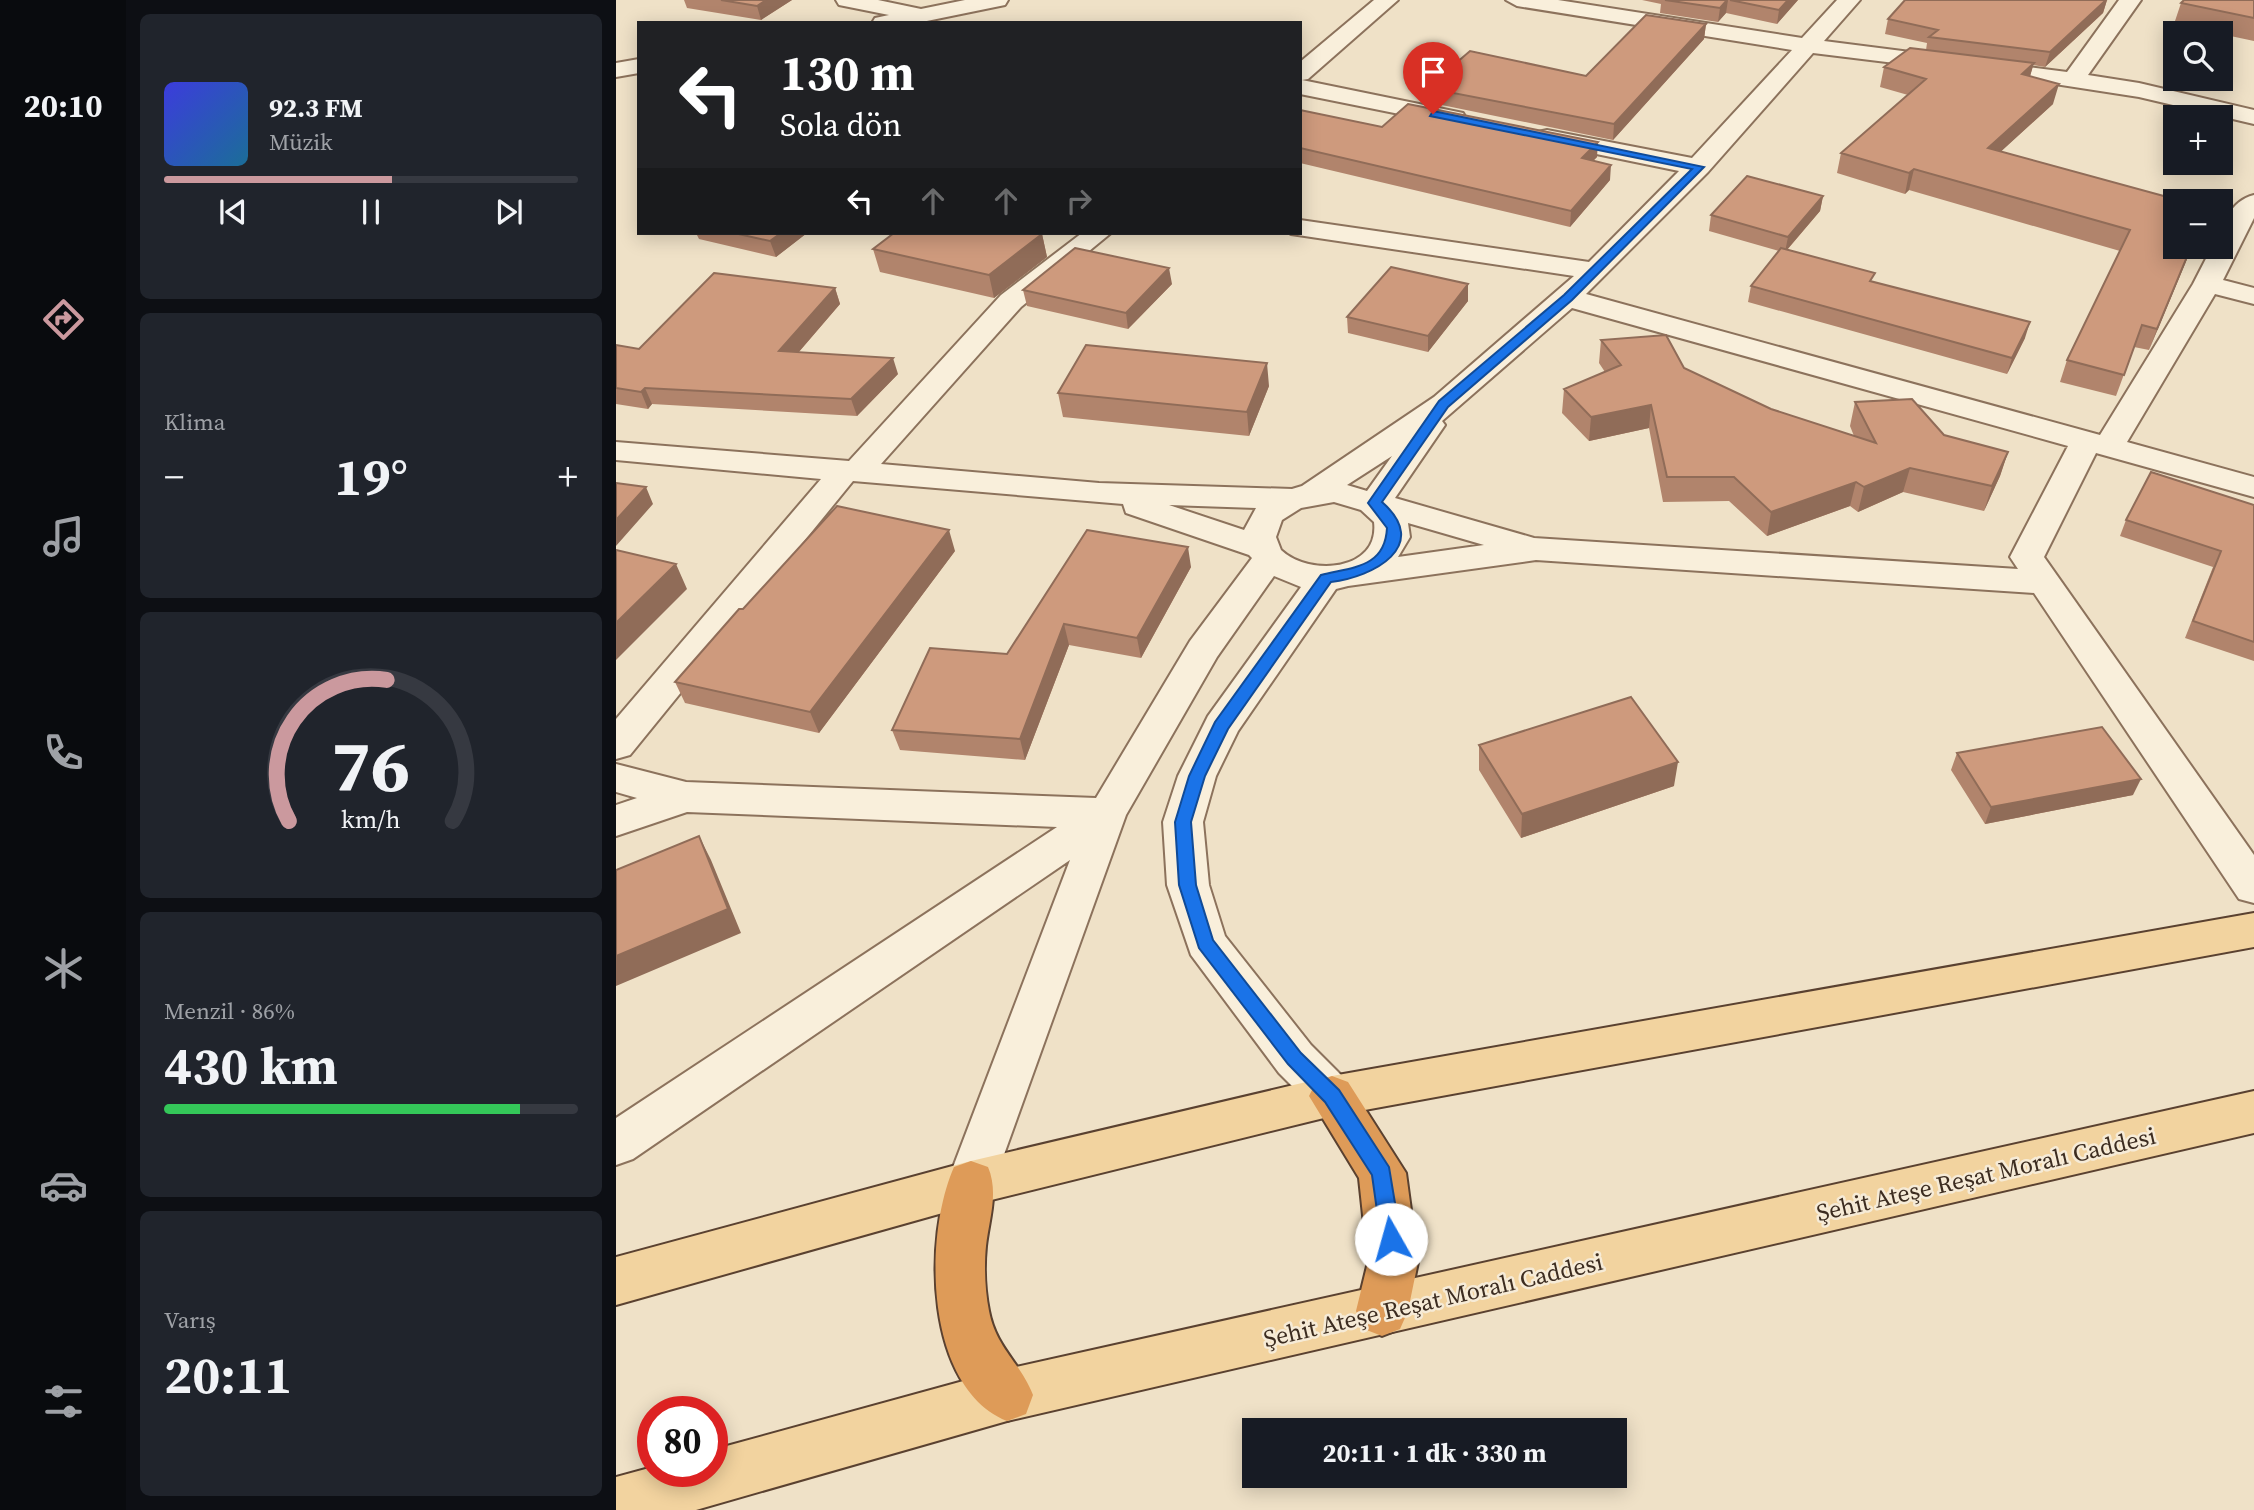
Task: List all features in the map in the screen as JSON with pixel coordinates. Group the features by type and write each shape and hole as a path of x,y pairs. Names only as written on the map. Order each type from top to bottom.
{"highway":[{"path":"1332,1096 1382,1173 1393,1262 1382,1311"},
{"path":"971,1183 961,1249 963,1310 976,1357 1007,1395"}],"main road":[{"path":"616,1281 971,1183 1332,1096 2254,930"},
{"name":"Şehit Ateşe Reşat Moralı Caddesi","path":"616,1505 1007,1395 2254,1112"}],"street":[{"path":"847,0 921,15"},
{"path":"892,21 997,0"},
{"path":"1302,72 1387,0"},
{"path":"1517,0 1808,46 2139,90 2254,117"},
{"path":"971,1183 1107,814 1203,650 1265,553 1260,533 1265,519 1277,507 1304,496 1444,404 1568,298 1699,167 1849,0"},
{"path":"2073,80 2130,0"},
{"path":"616,70 637,66"},
{"path":"1302,87 1473,122"},
{"path":"1526,133 1699,167"},
{"path":"2254,203 2238,220 2207,284 2097,445 2027,557 2254,887"},
{"path":"1302,228 1596,271"},
{"path":"616,744 851,471 1011,300 1095,235"},
{"path":"2207,284 2254,296"},
{"path":"1568,298 2254,487"},
{"path":"1375,503 1444,404"},
{"path":"616,451 1099,493 1356,495 1375,503 1536,549"},
{"path":"1099,493 1265,553 1284,569 1303,576 1338,577 1536,549 2045,582"},
{"path":"1332,1096 1294,1059 1206,943 1188,885 1183,822 1197,776 1221,726 1338,577 1370,567 1385,556 1394,542 1394,528 1387,514 1375,503"},
{"path":"616,778 686,797 1107,814"},
{"path":"616,821 686,797"},
{"path":"616,1144 1107,814"}],"building":[{"path":"721,0 766,0 757,6"},
{"path":"1665,0 1727,0 1720,8"},
{"path":"1730,0 1788,0 1779,10"},
{"path":"1905,0 2106,0 2050,52 1929,37 1938,30 1888,19"},
{"path":"2184,0 2254,0 2254,18 2181,3"},
{"path":"1646,15 1706,24 1614,124 1427,88 1470,51 1586,76"},
{"path":"1910,48 2034,63 2022,74 2059,84 1988,148 2163,196 2163,259 2186,259 2157,329 2142,325 2124,375 2067,360 2130,230 1914,169 1909,173 1841,153 1926,79 1884,67"},
{"path":"1408,104 1598,142 1582,158 1611,165 1571,211 1302,148 1302,110 1382,127"},
{"path":"1747,176 1823,196 1788,237 1711,215"},
{"path":"743,235 778,235 770,241"},
{"path":"891,235 1041,235 989,275 873,249"},
{"path":"1075,248 1169,268 1126,313 1023,290"},
{"path":"1781,248 1875,273 1870,281 2030,322 2012,358 1751,286"},
{"path":"1391,267 1468,284 1428,336 1347,317"},
{"path":"714,273 835,288 779,351 893,358 851,399 645,388 641,392 616,388 616,345 639,349"},
{"path":"1666,335 1684,368 1771,409 1876,443 1855,402 1912,399 1944,435 2008,452 1992,486 1910,468 1864,487 1856,482 1771,512 1734,477 1667,477 1651,405 1591,417 1564,389 1621,365 1601,340"},
{"path":"1086,345 1267,363 1247,412 1058,393"},
{"path":"2151,472 2254,505 2254,642 2193,621 2221,551 2126,520"},
{"path":"616,483 646,487 616,520"},
{"path":"837,506 949,530 810,712 675,682 739,609 743,609"},
{"path":"1087,530 1188,547 1137,638 1064,624 1020,739 892,730 930,648 1007,654"},
{"path":"616,550 676,564 616,623"},
{"path":"1631,697 1678,762 1522,814 1479,745"},
{"path":"2102,727 2141,779 1991,807 1957,753"},
{"path":"699,836 728,909 616,956 616,870"}],"route":[{"path":"1391,1239 1382,1173 1355,1128 1332,1096 1294,1059 1206,943 1188,885 1183,822 1197,776 1221,726 1326,578 1349,575 1370,567 1385,556 1394,542 1394,528 1387,514 1375,503 1444,404 1568,298 1699,167 1433,114"}]}
